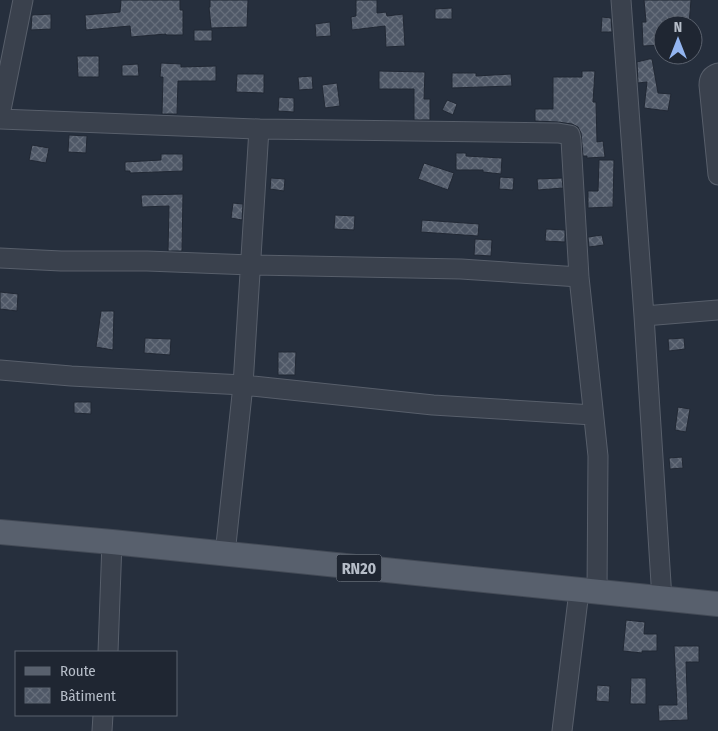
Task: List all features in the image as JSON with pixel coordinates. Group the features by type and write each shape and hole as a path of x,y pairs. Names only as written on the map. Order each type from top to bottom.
{"main road":[{"name":"RN20","path":"0,532 718,604"}],"street":[{"path":"0,115 22,0"},
{"path":"621,0 662,599"},
{"path":"718,73 709,80 709,85 718,175"},
{"path":"0,119 259,129 568,134 571,140 579,277 598,456 588,592 562,731"},
{"path":"224,554 242,385 259,129"},
{"path":"0,258 61,261 147,260 251,265 461,269 579,277"},
{"path":"644,316 718,310"},
{"path":"0,370 71,376 242,385 433,404 593,415"},
{"path":"108,651 112,542"},
{"path":"102,731 103,716"}],"building":[{"path":"121,0 180,0 180,10 183,10 183,35 166,34 131,37 130,26 86,30 85,15 120,12"},
{"path":"210,0 248,0 247,27 211,28"},
{"path":"356,0 377,0 377,13 386,12 387,16 403,14 405,46 386,47 385,26 352,30 351,17 356,16"},
{"path":"644,0 691,0 690,15 653,15 653,46 643,46 642,22 646,22"},
{"path":"452,8 452,19 435,19 435,9"},
{"path":"51,14 51,29 31,30 32,15"},
{"path":"602,17 611,18 612,32 601,32"},
{"path":"330,22 331,36 316,37 315,24"},
{"path":"194,30 212,30 212,41 194,41"},
{"path":"77,56 99,56 99,77 78,77"},
{"path":"652,59 658,93 671,94 668,111 644,108 647,82 638,83 637,62"},
{"path":"161,63 181,64 181,67 216,66 216,81 178,81 177,114 162,114 163,77 160,77"},
{"path":"138,64 139,76 122,76 122,65"},
{"path":"379,71 425,72 424,99 430,99 430,120 414,120 414,89 379,89"},
{"path":"582,71 595,71 593,102 596,102 597,142 603,141 605,157 587,158 587,156 583,156 581,133 578,127 558,122 535,121 535,109 553,109 553,77 582,77"},
{"path":"452,73 476,73 476,76 511,74 512,86 452,88"},
{"path":"237,74 264,74 264,93 236,92"},
{"path":"312,76 313,89 299,90 298,77"},
{"path":"337,83 340,106 325,108 322,85"},
{"path":"279,97 294,98 294,112 278,111"},
{"path":"447,100 457,104 453,115 442,110"},
{"path":"69,135 87,136 86,153 68,152"},
{"path":"32,145 49,148 46,163 29,160"},
{"path":"456,153 466,153 466,156 502,158 501,174 483,172 483,170 456,170"},
{"path":"161,154 183,154 183,171 130,173 130,171 125,171 125,162 161,160"},
{"path":"599,160 614,160 613,207 588,208 588,191 598,191"},
{"path":"424,163 454,173 448,190 418,179"},
{"path":"500,177 514,178 513,190 499,189"},
{"path":"271,178 285,179 284,191 270,189"},
{"path":"562,178 563,188 538,190 537,179"},
{"path":"183,194 182,251 168,251 169,206 142,207 141,195"},
{"path":"233,203 243,204 242,220 231,218"},
{"path":"335,215 355,216 354,230 334,229"},
{"path":"422,220 479,224 478,236 421,232"},
{"path":"546,229 565,230 565,242 545,241"},
{"path":"602,235 604,245 589,247 588,237"},
{"path":"475,239 492,240 491,256 474,255"},
{"path":"0,292 18,294 17,311 0,309"},
{"path":"101,311 114,311 113,350 96,347"},
{"path":"145,338 171,339 170,355 144,353"},
{"path":"684,338 685,349 669,351 668,339"},
{"path":"278,352 296,352 295,375 278,375"},
{"path":"74,402 91,402 91,414 74,413"},
{"path":"678,407 690,409 686,432 675,430"},
{"path":"682,457 683,468 670,469 669,458"},
{"path":"626,620 645,622 644,634 657,634 657,651 642,651 642,653 623,651"},
{"path":"674,646 699,646 699,662 686,662 688,720 659,721 658,705 677,705"},
{"path":"631,678 646,678 646,704 630,704"},
{"path":"597,685 610,686 609,702 596,701"}]}
